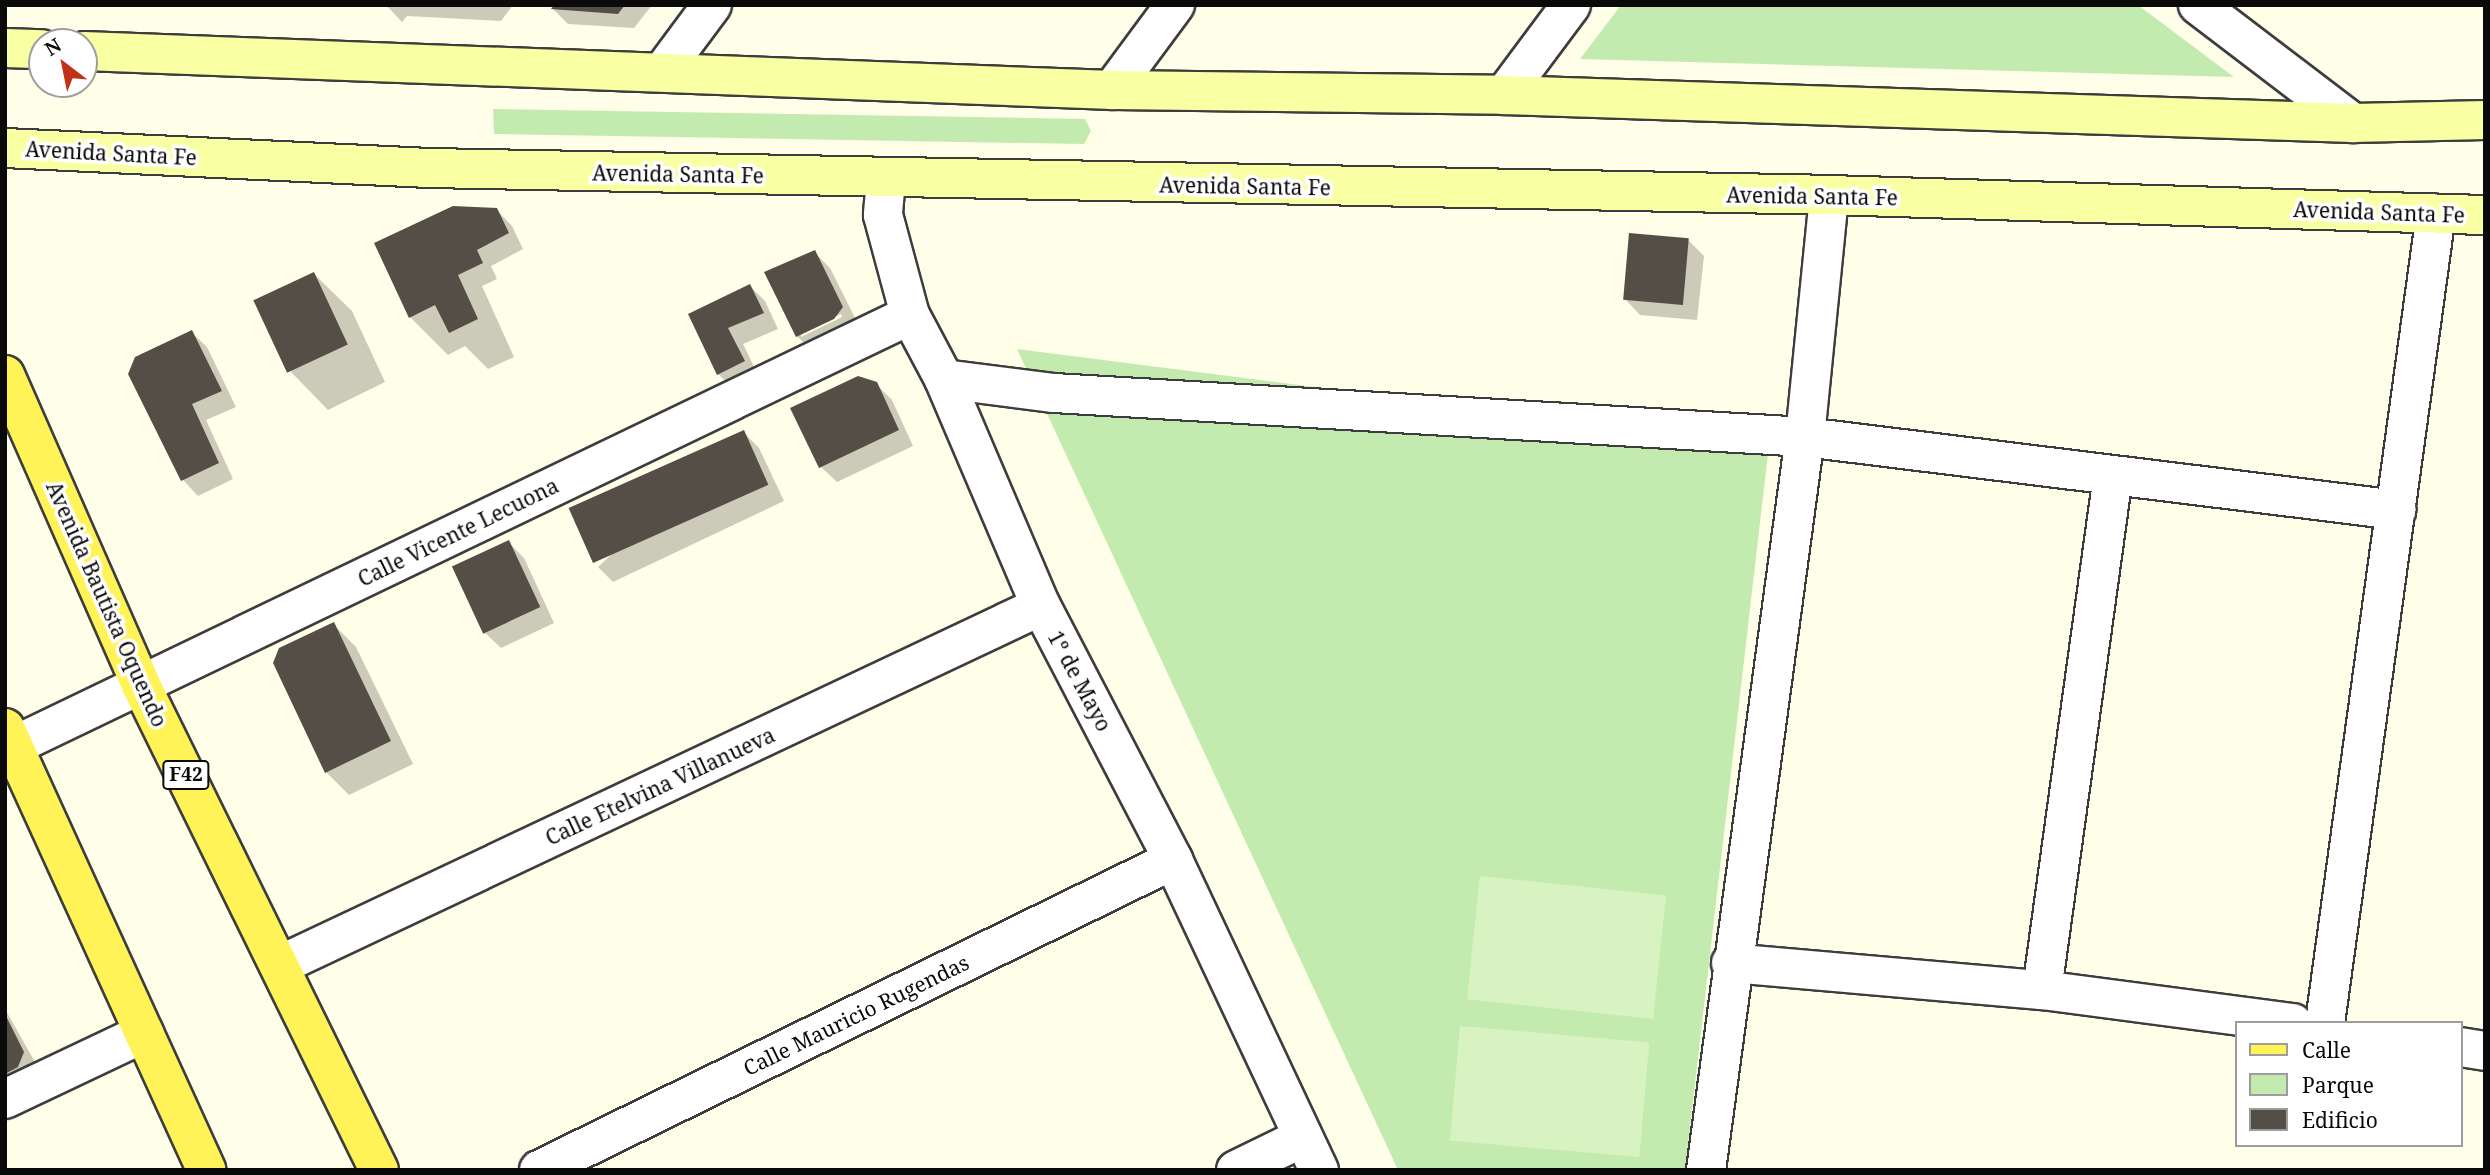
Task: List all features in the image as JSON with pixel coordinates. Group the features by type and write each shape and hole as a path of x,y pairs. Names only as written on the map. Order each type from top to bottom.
{"main road":[{"path":"5,48 28,49"},
{"path":"98,51 1112,90 1504,95 2353,123 2485,120"},
{"name":"Avenida Santa Fe","path":"5,148 429,168 886,179 1829,195 2485,215"},
{"name":"Avenida Bautista Oquendo","path":"5,375 141,685 379,1170"},
{"path":"8,741 206,1170"}],"street":[{"path":"663,71 712,5"},
{"path":"1112,90 1175,5"},
{"path":"1504,95 1571,5"},
{"path":"2197,5 2353,123"},
{"name":"1º de Mayo","path":"886,179 883,215 910,315 944,379 1041,606 1173,860 1311,1154"},
{"path":"1706,1170 1731,963 1805,437 1829,195"},
{"path":"2325,1021 2436,214"},
{"name":"Calle Vicente Lecuona","path":"8,741 141,685 910,315"},
{"path":"944,379 1054,393 1805,437 2397,510"},
{"path":"2042,990 2113,476"},
{"name":"Calle Etelvina Villanueva","path":"280,965 1041,606"},
{"name":"Calle Mauricio Rugendas","path":"539,1170 1173,860"},
{"path":"1731,963 2042,990 2278,1021"},
{"path":"5,1099 144,1033"},
{"path":"2462,1047 2485,1051"},
{"path":"1236,1170 1311,1154"}],"green space":[{"path":"1621,5 2138,5 2234,77 1580,59"},
{"path":"493,109 1085,119 1091,131 1084,144 494,134"},
{"path":"1017,349 1769,445 1685,1170 1398,1170"},
{"path":"1480,876 1666,896 1653,1019 1467,999"},
{"path":"1460,1026 1649,1043 1639,1157 1450,1141"}],"building":[{"path":"554,5 625,5 618,14 551,9"},
{"path":"453,206 497,208 509,233 477,250 483,263 458,275 478,319 449,333 435,305 409,318 374,243"},
{"path":"1629,233 1689,238 1683,305 1623,300"},
{"path":"815,250 843,307 834,319 796,337 764,272"},
{"path":"314,272 348,345 287,373 253,300"},
{"path":"750,284 764,313 728,328 745,361 717,375 688,314"},
{"path":"192,330 222,391 192,404 219,463 181,481 128,374 135,357"},
{"path":"858,376 877,382 899,430 819,468 790,408"},
{"path":"744,430 768,485 593,563 569,508"},
{"path":"509,540 540,607 483,634 452,567"},
{"path":"334,622 391,741 325,773 273,663 279,648"},
{"path":"5,1014 24,1052 18,1067 5,1074"}]}
